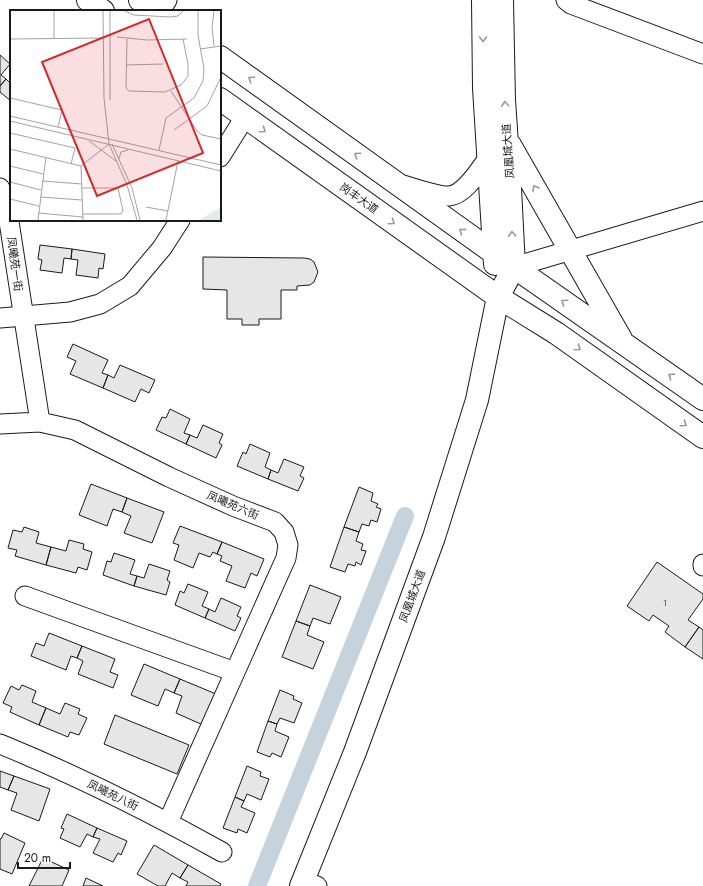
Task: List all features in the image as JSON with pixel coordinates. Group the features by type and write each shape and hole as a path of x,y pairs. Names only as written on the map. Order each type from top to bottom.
{"main road":[{"path":"88,0 102,10"},
{"path":"140,0 154,10"},
{"name":"凤凰城大道","path":"483,0 484,88 498,297"},
{"name":"凤凰城大道","path":"307,884 434,537 477,400 498,297 514,267 504,100 502,0"},
{"path":"221,58 494,253 703,399"},
{"name":"岗丰大道","path":"221,100 498,297 556,333 703,437"},
{"path":"507,140 624,343"}],"street":[{"path":"161,10 167,0"},
{"path":"566,0 571,4 703,54"},
{"path":"221,155 245,117"},
{"path":"397,184 449,196 462,191 489,157"},
{"name":"凤曦苑一街","path":"0,188 6,215 40,422"},
{"path":"514,267 703,211"},
{"path":"0,318 70,312 100,304 130,286 162,248 179,221"},
{"path":"0,424 40,422"},
{"name":"凤曦苑六街","path":"40,422 75,430 169,477 233,506 275,522 284,532 288,545 286,558 168,822"},
{"path":"25,596 235,672"},
{"name":"凤曦苑八街","path":"0,744 65,772 168,822 222,852"}],"building":[{"path":"0,55 10,64 1,75 6,79 0,86"},
{"path":"6,79 10,83 10,100 0,92 0,86"},
{"path":"40,245 72,249 71,259 64,258 62,273 40,270 42,260 38,259"},
{"path":"72,249 105,254 103,269 99,268 98,278 76,275 78,260 71,259"},
{"path":"203,257 304,258 310,259 314,262 318,272 314,282 310,285 297,286 297,290 281,290 281,319 259,319 259,325 242,325 242,319 227,319 227,290 203,289"},
{"path":"73,344 108,360 102,373 108,375 103,388 70,374 76,361 67,357"},
{"path":"120,365 155,380 149,393 141,389 135,402 103,388 108,375 114,378"},
{"path":"170,409 190,419 184,433 190,435 186,444 156,430 162,417 166,418"},
{"path":"203,425 223,434 219,443 222,445 216,458 186,444 190,435 197,438"},
{"path":"250,444 270,453 265,467 271,470 268,479 237,466 243,452 246,454"},
{"path":"284,459 304,467 300,476 304,478 298,491 268,479 271,470 278,473"},
{"path":"91,484 127,498 122,512 113,509 107,526 79,515"},
{"path":"359,487 373,493 371,501 378,504 376,507 381,509 377,522 371,520 369,526 362,524 359,532 344,527"},
{"path":"127,498 164,512 152,543 124,533 131,516 122,512"},
{"path":"180,526 222,542 217,554 213,552 210,557 199,553 193,568 174,560 179,545 173,543"},
{"path":"24,527 39,532 36,543 51,547 46,565 15,556 17,550 8,548 13,530 22,532"},
{"path":"344,527 359,532 356,541 363,544 361,550 366,551 361,565 356,562 355,566 348,564 345,572 330,567"},
{"path":"69,540 84,544 83,549 92,552 87,570 78,567 76,573 46,565 51,547 66,551"},
{"path":"222,542 264,559 257,576 251,573 245,588 226,581 232,566 220,561 222,556 217,554"},
{"path":"114,553 135,560 130,574 137,576 134,586 103,575 107,561 111,562"},
{"path":"657,562 703,594 703,599 688,620 699,627 685,647 665,632 669,626 653,615 649,621 627,606"},
{"path":"149,564 170,571 167,580 170,582 166,595 134,586 137,576 144,578"},
{"path":"188,584 208,592 202,606 209,609 205,618 175,605 180,591 184,593"},
{"path":"310,585 341,597 330,624 313,618 310,626 296,621"},
{"path":"221,598 241,607 237,616 241,618 235,631 205,618 209,609 215,612"},
{"path":"296,621 310,626 307,635 324,642 313,669 282,657"},
{"path":"699,627 703,630 703,659 685,647"},
{"path":"49,633 82,646 77,658 71,656 66,670 31,656 36,643 44,646"},
{"path":"82,646 115,659 110,672 118,675 113,688 78,674 83,661 77,658"},
{"path":"144,664 180,679 174,693 165,689 158,706 131,695"},
{"path":"180,679 216,694 203,725 176,713 182,696 174,693"},
{"path":"22,685 36,691 32,702 46,708 39,725 10,712 12,707 3,703 11,686 19,690"},
{"path":"280,690 294,696 293,699 302,703 294,723 280,718 277,724 268,721"},
{"path":"65,703 80,709 78,714 87,718 79,735 70,732 68,737 39,725 46,708 60,714"},
{"path":"115,715 189,745 177,774 104,744"},
{"path":"268,721 277,724 275,731 289,737 281,757 272,753 270,757 257,752"},
{"path":"247,766 261,772 260,776 269,779 261,800 247,794 244,801 235,797"},
{"path":"0,771 14,776 8,790 0,787"},
{"path":"14,776 50,789 39,821 11,810 17,793 8,790"},
{"path":"235,797 244,801 241,807 255,813 247,833 238,829 237,833 223,828"},
{"path":"67,814 97,828 93,837 87,834 80,847 60,838 64,829 61,828"},
{"path":"97,828 127,841 121,855 118,853 113,862 93,853 100,839 93,837"},
{"path":"4,833 25,843 12,874 0,869 0,839"},
{"path":"154,845 188,865 180,878 172,873 165,886 158,886 137,874"},
{"path":"43,858 69,870 62,886 29,886"},
{"path":"188,865 221,884 220,886 186,886 188,882 180,878"},
{"path":"86,878 103,886 83,886"}],"waterway":[{"path":"257,886 405,516"}]}
